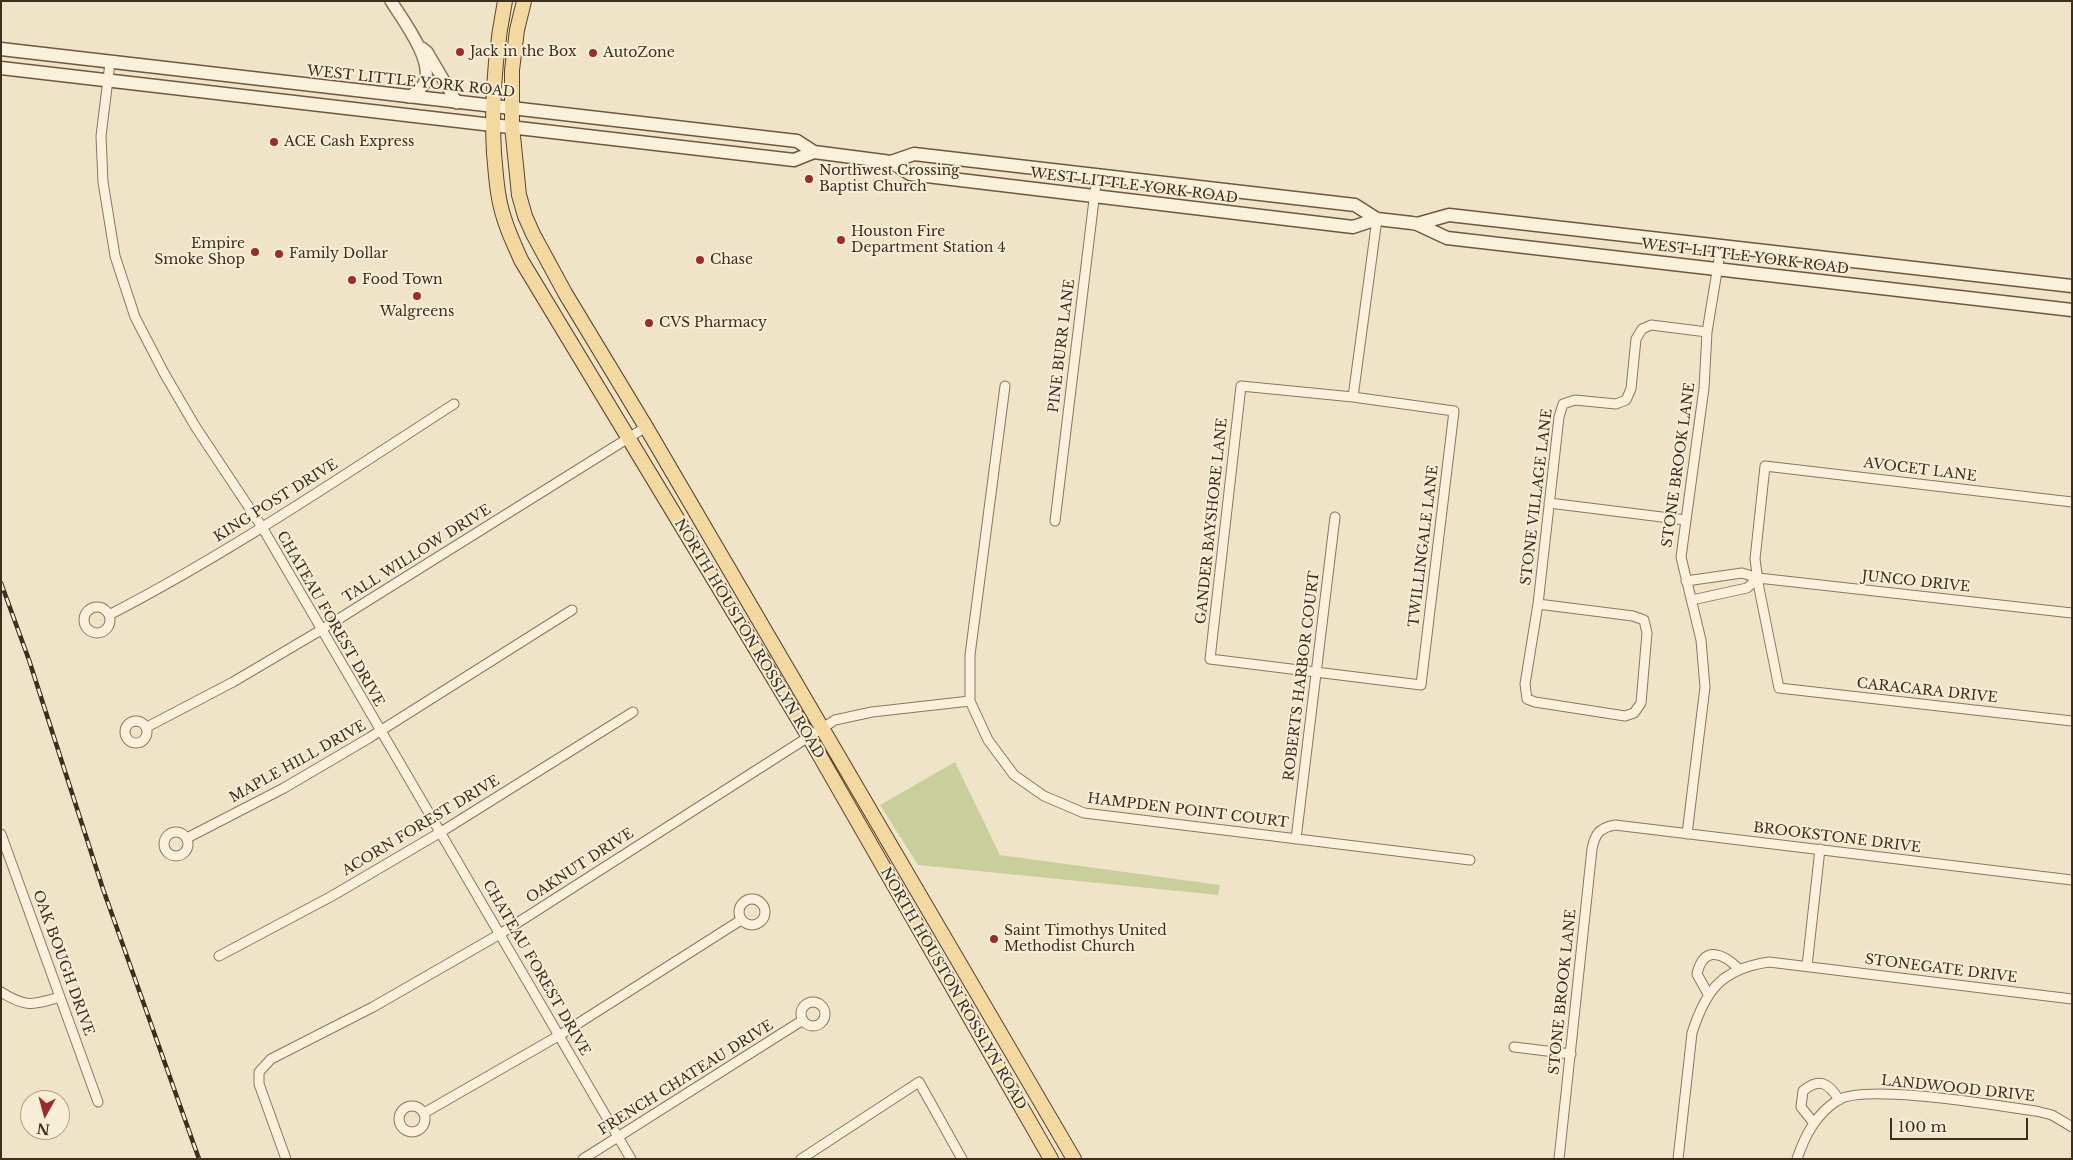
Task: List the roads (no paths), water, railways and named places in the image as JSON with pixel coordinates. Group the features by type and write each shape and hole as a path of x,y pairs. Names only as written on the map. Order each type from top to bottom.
{"main road":[{"name":"NORTH HOUSTON ROSSLYN ROAD","path":"505,1 497,42 492,125 497,188 504,218 521,260 710,574 907,876 1074,1159"},
{"name":"NORTH HOUSTON ROSSLYN ROAD","path":"524,1 517,30 512,70 512,126 519,195 525,216 565,293 646,428 725,566 815,733 892,883 1051,1159"},
{"name":"WEST LITTLE YORK ROAD","path":"1,50 797,141 814,152 891,162 910,174 1352,227 1377,219"},
{"name":"WEST LITTLE YORK ROAD","path":"1,68 794,160 814,152"},
{"path":"304,103 306,85"},
{"path":"741,154 742,134"},
{"name":"WEST LITTLE YORK ROAD","path":"891,162 914,154 1354,205 1377,219 1417,224 1447,238 2072,310"},
{"path":"1258,215 1259,194"},
{"name":"WEST LITTLE YORK ROAD","path":"1417,224 1449,215 2072,286"},
{"path":"521,260 542,250"},
{"path":"1910,292 1912,268"},
{"path":"710,574 725,566"},
{"path":"892,883 907,876"},
{"path":"962,1005 979,996"},
{"path":"991,1056 1011,1052"}],"street":[{"path":"390,1 418,45 427,74 426,81 422,87 409,96"},
{"path":"418,45 427,52 457,103"},
{"name":"CHATEAU FOREST DRIVE","path":"110,63 101,136 103,182 115,256 136,317 164,373 262,527 560,1036 617,1138 631,1159"},
{"name":"PINE BURR LANE","path":"1054,521 1097,175"},
{"path":"1353,397 1377,219"},
{"name":"STONE BROOK LANE","path":"1687,834 1705,687 1701,640 1681,557 1704,388 1707,332 1721,247"},
{"name":"STONE VILLAGE LANE","path":"1538,604 1633,616 1644,620 1647,632 1641,703 1635,711 1625,716 1535,702 1527,699 1525,684 1538,604 1559,417 1563,404 1575,400 1616,404 1626,400 1631,389 1636,339 1642,329 1651,325 1707,332"},
{"name":"HAMPDEN POINT COURT","path":"1005,386 970,655 970,701 988,740 1014,775 1044,796 1084,812 1470,860"},
{"name":"GANDER BAYSHORE LANE","path":"1316,674 1210,659 1241,386 1353,397"},
{"name":"TWILLINGALE LANE","path":"1316,674 1421,685 1454,411 1353,397"},
{"name":"KING POST DRIVE","path":"109,615 158,590 262,527 454,404"},
{"name":"TALL WILLOW DRIVE","path":"147,727 233,682 321,630 627,438 646,428"},
{"name":"AVOCET LANE","path":"1758,578 1755,559 1765,466 2072,502"},
{"path":"1549,503 1686,520"},
{"name":"ROBERTS HARBOR COURT","path":"1296,838 1335,517"},
{"name":"JUNCO DRIVE","path":"1686,581 1742,573 1758,578 2072,613"},
{"path":"1692,600 1747,588 1758,578"},
{"name":"CARACARA DRIVE","path":"1758,578 1779,688 2072,722"},
{"name":"MAPLE HILL DRIVE","path":"187,838 284,788 380,731 572,610"},
{"name":"OAKNUT DRIVE","path":"286,1159 259,1084 259,1072 271,1059 373,1007 500,934 835,720 872,712 970,701"},
{"name":"ACORN FOREST DRIVE","path":"219,956 332,896 441,832 633,712"},
{"name":"BROOKSTONE DRIVE","path":"1600,831 1605,827 1615,826 2072,880"},
{"name":"STONE BROOK LANE","path":"1559,1159 1592,850 1594,836 1600,831"},
{"name":"OAK BOUGH DRIVE","path":"2,839 98,1102"},
{"path":"1807,966 1820,849"},
{"path":"424,1113 560,1036 741,920"},
{"path":"1678,1159 1692,1032 1698,1013 1708,994 1722,979 1739,969 1728,958 1720,954 1711,954 1699,966 1697,974 1708,994"},
{"name":"STONEGATE DRIVE","path":"1739,969 1769,962 2072,999"},
{"path":"1,992 26,1005 60,997"},
{"name":"FRENCH CHATEAU DRIVE","path":"583,1159 803,1020"},
{"path":"1514,1047 1571,1054"},
{"path":"801,1159 920,1082 962,1159"},
{"path":"1813,1122 1801,1107 1803,1091 1810,1085 1825,1084 1833,1089 1839,1100"},
{"name":"LANDWOOD DRIVE","path":"1797,1159 1813,1122 1839,1100 1858,1095 1892,1094 2036,1111 2052,1115 2072,1127"}],"railway":[{"path":"1,583 29,660 103,889 199,1159"}],"place":[{"name":"Jack in the Box","path":"460,52"},
{"name":"AutoZone","path":"593,53"},
{"name":"ACE Cash Express","path":"274,142"},
{"name":"Northwest Crossing Baptist Church","path":"809,179"},
{"name":"Houston Fire Department Station 4","path":"841,240"},
{"name":"Empire Smoke Shop","path":"255,252"},
{"name":"Family Dollar","path":"279,254"},
{"name":"Chase","path":"700,260"},
{"name":"Food Town","path":"352,280"},
{"name":"Walgreens","path":"417,296"},
{"name":"CVS Pharmacy","path":"649,323"},
{"name":"Saint Timothys United Methodist Church","path":"994,939"}]}
